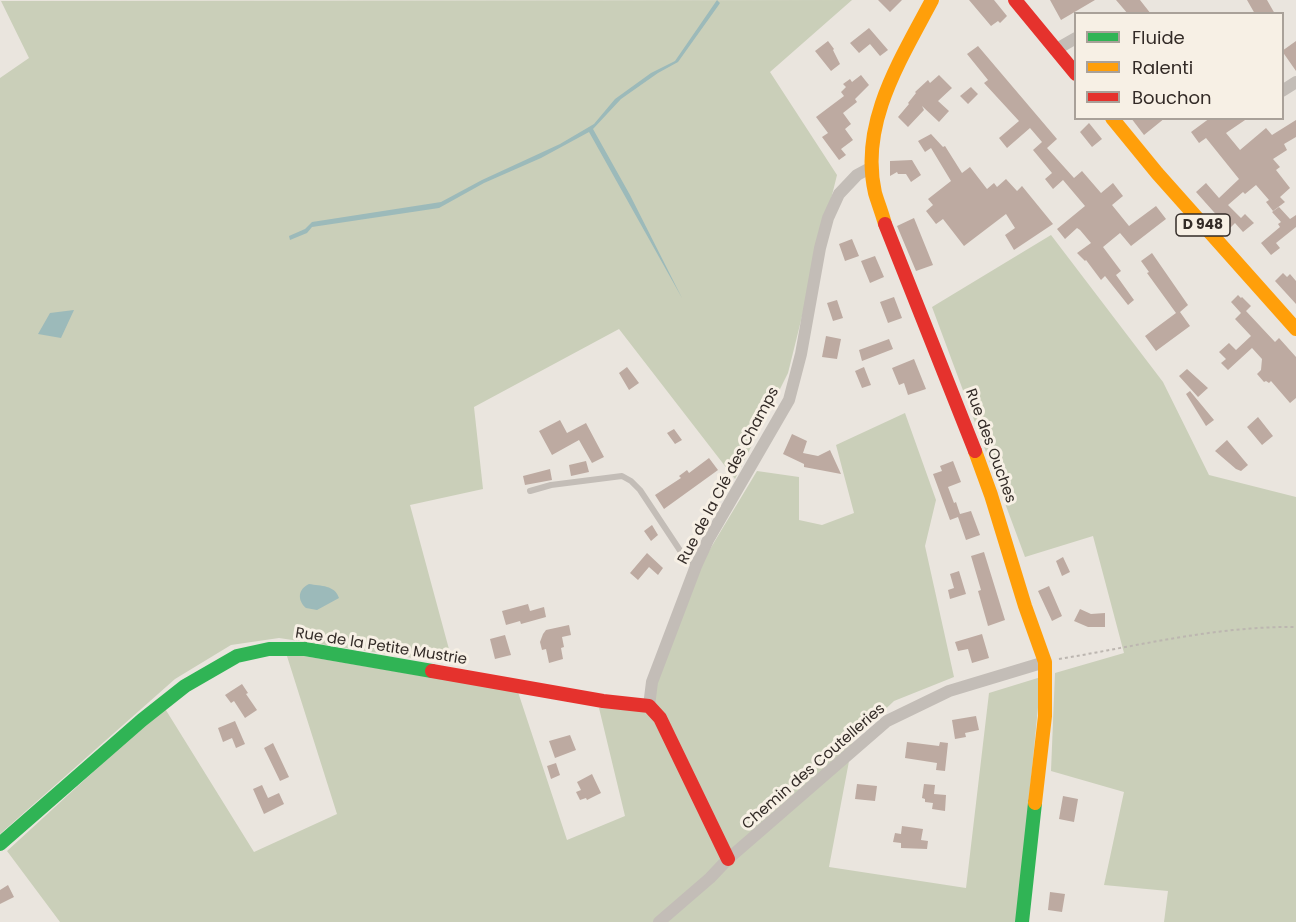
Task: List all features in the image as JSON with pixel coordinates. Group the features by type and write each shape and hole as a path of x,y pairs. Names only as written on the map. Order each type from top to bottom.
{"street":[{"name":"Rue des Ouches","path":"932,0 893,74 880,108 873,139 872,167 875,192 886,226 951,387 991,495 1025,606 1045,662 1045,716 1022,922"},
{"path":"1015,0 1074,72"},
{"path":"1055,50 1074,39"},
{"name":"D 948","path":"1114,120 1171,189 1296,329"},
{"name":"Rue de la Clé des Champs","path":"649,706 652,682 696,566 708,540 789,400 801,354 820,248 828,218 839,194 857,175 872,167"},
{"name":"Rue de la Petite Mustrie","path":"0,844 142,720 185,686 237,656 269,649 306,649 603,701 649,706"},
{"name":"Chemin des Coutelleries","path":"659,922 887,721 949,691 1045,662"},
{"path":"649,706 660,718 728,859"}],"lane":[{"path":"530,492 550,485 622,476 640,490 685,558 696,566"}],"path":[{"path":"1045,662 1197,634 1296,627"}],"green space":[{"path":"852,0 770,72 837,175 788,373 735,479 619,329 474,407 483,489 410,505 453,664 279,638 231,645 175,679 0,834 0,78 29,58 1,1"},
{"path":"1051,235 1163,382 1209,475 1296,497 1296,922 1164,922 1168,891 1104,885 1124,792 1051,771 1055,673 1124,653 1093,536 1025,557 932,307"},
{"path":"905,413 936,500 925,546 954,677 894,701 853,740 829,867 966,888 989,693 1041,677 1017,922 60,922 7,851 164,707 254,852 337,814 286,653 518,692 567,840 625,816 599,708 650,697 695,574 757,471 799,477 799,520 822,525 854,513 836,445"}],"water":[{"path":"717,0 720,3 678,62 621,99 593,129 630,195 682,298 589,132 541,158 484,183 439,208 312,227 307,233 290,240 289,236 305,229 312,222 441,202 482,180 560,144 594,124 615,99 651,73 675,61"},
{"path":"74,310 61,338 38,334 50,313"},
{"path":"309,584 331,588 339,598 317,610 306,608 301,602 300,595 305,586"}],"building":[{"path":"878,0 902,0 890,12"},
{"path":"969,0 994,0 1007,16 1000,23 998,21 991,26"},
{"path":"1050,0 1095,0 1074,12 1061,20"},
{"path":"1116,0 1140,0 1149,12 1126,12"},
{"path":"1247,0 1267,0 1274,12 1254,12"},
{"path":"869,28 888,50 880,56 870,44 859,53 850,43"},
{"path":"828,41 840,64 831,71 815,51"},
{"path":"1296,41 1296,71 1284,54 1284,50"},
{"path":"978,46 1057,139 1047,148 1074,178 1082,171 1101,193 1113,183 1123,196 1112,205 1129,226 1156,206 1166,219 1131,246 1120,233 1103,247 1121,271 1116,275 1134,300 1128,305 1105,276 1101,280 1086,260 1077,253 1091,243 1080,230 1077,228 1065,239 1057,229 1085,206 1063,180 1053,189 1045,179 1052,173 1033,150 1042,142 1030,128 1007,148 999,138 1019,121 984,83 988,80 967,54"},
{"path":"861,75 869,85 855,99 857,102 843,113 851,124 845,129 853,140 841,149 846,155 839,160 822,137 828,133 816,117 844,96 841,92 846,87 843,84 850,79 852,82"},
{"path":"939,75 952,88 938,101 949,111 939,122 922,106 924,110 908,127 898,117 915,92 928,80 930,83"},
{"path":"971,87 978,94 968,104 960,96"},
{"path":"1133,120 1163,120 1144,135"},
{"path":"1207,120 1245,120 1226,133 1240,150 1266,128 1272,135 1296,120 1296,137 1284,144 1287,150 1273,159 1280,167 1276,170 1290,188 1280,197 1285,202 1273,211 1266,202 1269,200 1256,185 1245,194 1243,192 1228,205 1241,218 1245,214 1254,223 1243,232 1235,223 1229,229 1196,192 1206,183 1219,198 1239,179 1206,138 1199,143 1191,132"},
{"path":"1089,123 1102,139 1092,147 1080,132"},
{"path":"931,134 943,147 945,146 962,173 970,167 987,189 994,183 997,187 1006,179 1017,191 1022,186 1053,224 1014,250 1005,235 1015,228 1006,214 964,246 943,219 936,224 926,211 933,205 928,199 951,181 931,148 925,152 918,141"},
{"path":"912,160 921,175 911,182 906,174 897,172 890,176 890,161"},
{"path":"1279,207 1290,219 1296,215 1296,227 1276,243 1280,248 1271,255 1261,243 1280,227 1278,224 1281,222 1272,212"},
{"path":"914,218 933,265 916,271 897,226"},
{"path":"852,239 859,256 845,261 839,244"},
{"path":"1152,253 1188,305 1180,312 1190,326 1156,351 1145,336 1176,313 1141,261"},
{"path":"875,256 884,277 870,283 861,261"},
{"path":"1283,273 1287,277 1290,274 1296,281 1296,304 1275,281"},
{"path":"1238,295 1251,306 1246,311 1275,342 1279,338 1296,357 1296,398 1290,403 1271,381 1264,382 1257,374 1261,370 1262,359 1252,348 1228,370 1221,363 1226,359 1219,352 1229,343 1236,350 1251,336 1235,319 1241,313 1231,302"},
{"path":"894,297 902,318 888,323 880,302"},
{"path":"837,300 843,318 833,321 827,303"},
{"path":"826,336 841,339 837,359 822,357"},
{"path":"889,339 893,349 862,361 859,350"},
{"path":"914,359 926,389 908,395 904,383 899,385 892,368"},
{"path":"627,367 639,383 629,390 619,373"},
{"path":"864,367 871,385 862,388 855,371"},
{"path":"1187,369 1208,388 1198,397 1179,376"},
{"path":"1190,391 1214,420 1206,426 1186,394"},
{"path":"1258,417 1273,436 1262,445 1247,427"},
{"path":"560,420 567,433 586,423 604,457 592,463 579,440 552,455 539,431"},
{"path":"674,429 682,440 675,444 667,433"},
{"path":"792,434 807,441 803,453 818,456 830,450 841,474 804,467 804,464 783,454"},
{"path":"1227,440 1248,465 1241,471 1215,451"},
{"path":"709,458 718,470 664,509 655,495 681,478 679,476 687,470 689,473"},
{"path":"586,461 589,472 571,476 569,465"},
{"path":"953,461 961,482 948,487 960,514 971,511 980,535 966,540 958,517 950,520 933,474 942,471 940,466"},
{"path":"550,469 552,480 525,485 523,476"},
{"path":"652,525 658,535 651,541 644,531"},
{"path":"984,552 1005,620 988,626 971,556"},
{"path":"647,553 663,568 658,575 649,567 638,580 630,573"},
{"path":"1063,557 1070,572 1062,576 1056,561"},
{"path":"959,571 966,594 950,599 948,590 954,588 950,574"},
{"path":"1049,586 1062,616 1052,621 1038,591"},
{"path":"528,604 530,611 544,607 546,617 521,624 520,621 506,625 502,611"},
{"path":"1080,609 1091,614 1105,613 1105,627 1088,627 1074,621"},
{"path":"569,625 571,635 562,637 563,659 549,663 546,649 542,650 540,642 543,634 546,630"},
{"path":"982,634 989,658 972,663 968,649 958,651 955,642"},
{"path":"505,635 511,655 495,659 490,639"},
{"path":"242,684 257,710 245,718 234,701 231,703 225,695"},
{"path":"976,716 979,730 965,733 966,737 955,739 952,720"},
{"path":"235,721 245,744 236,748 232,738 223,742 218,728"},
{"path":"570,735 576,750 555,758 549,741"},
{"path":"907,742 939,746 940,742 948,743 945,771 936,770 937,763 905,758"},
{"path":"273,743 289,777 280,781 264,748"},
{"path":"556,763 560,775 551,779 547,766"},
{"path":"592,774 601,793 587,800 586,798 580,800 576,792 581,790 577,782"},
{"path":"857,784 877,786 875,801 855,799"},
{"path":"924,784 935,785 934,794 946,795 945,811 932,809 933,803 925,802 922,798"},
{"path":"262,785 268,798 279,793 284,804 264,814 253,789"},
{"path":"1063,796 1078,799 1074,822 1059,819"},
{"path":"902,826 923,829 921,840 928,841 927,849 901,848 901,843 893,842 895,833 901,834"},
{"path":"8,885 14,897 0,904 0,890"},
{"path":"1050,892 1065,894 1062,912 1048,910"}],"traffic: fast":[{"path":"0,844 142,720 185,686 237,656 269,649 305,649 432,671"},
{"path":"1022,922 1035,803"}],"traffic: slow":[{"path":"885,224 875,193 872,167 873,142 878,117 896,69 932,0"},
{"path":"1114,120 1157,173 1296,329"},
{"path":"975,451 1045,662 1045,716 1035,803"}],"traffic: jam":[{"path":"1015,0 1074,72"},
{"path":"885,224 975,451"},
{"path":"432,671 603,701 649,706 660,718 728,859"}]}
